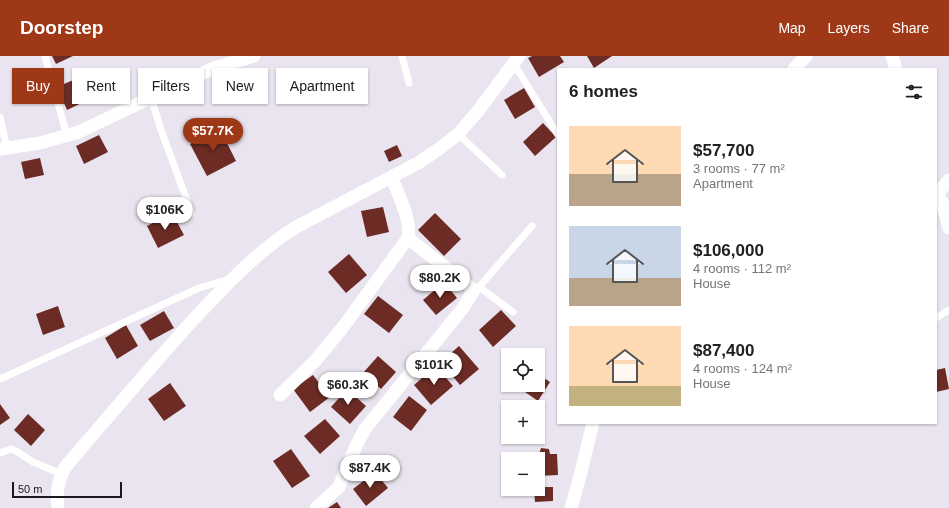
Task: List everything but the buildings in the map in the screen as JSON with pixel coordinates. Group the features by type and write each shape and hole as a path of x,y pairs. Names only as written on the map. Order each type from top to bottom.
{"street":[{"path":"203,68 213,62 254,56"},
{"path":"795,68 806,56"},
{"path":"892,56 896,68"},
{"path":"58,508 56,495 58,483 66,466 152,365 250,262 281,236 296,227 392,178 439,149 458,134 478,111 517,60"},
{"path":"4,148 40,143 67,136 96,125 139,104"},
{"path":"280,396 315,361 343,327 408,238 410,230 392,178"},
{"path":"949,180 937,193 942,202 949,228"},
{"path":"316,508 339,487 356,446 366,429 463,308 477,288 408,238"},
{"path":"571,508 593,424"}],"lane":[{"path":"45,56 67,136"},
{"path":"402,56 409,83"},
{"path":"517,60 557,133"},
{"path":"153,104 192,214"},
{"path":"0,117 4,148"},
{"path":"458,134 502,175"},
{"path":"514,312 477,288 532,226"},
{"path":"0,379 198,288 234,278"},
{"path":"937,317 949,310"},
{"path":"0,453 11,449 33,462 62,474"}]}
